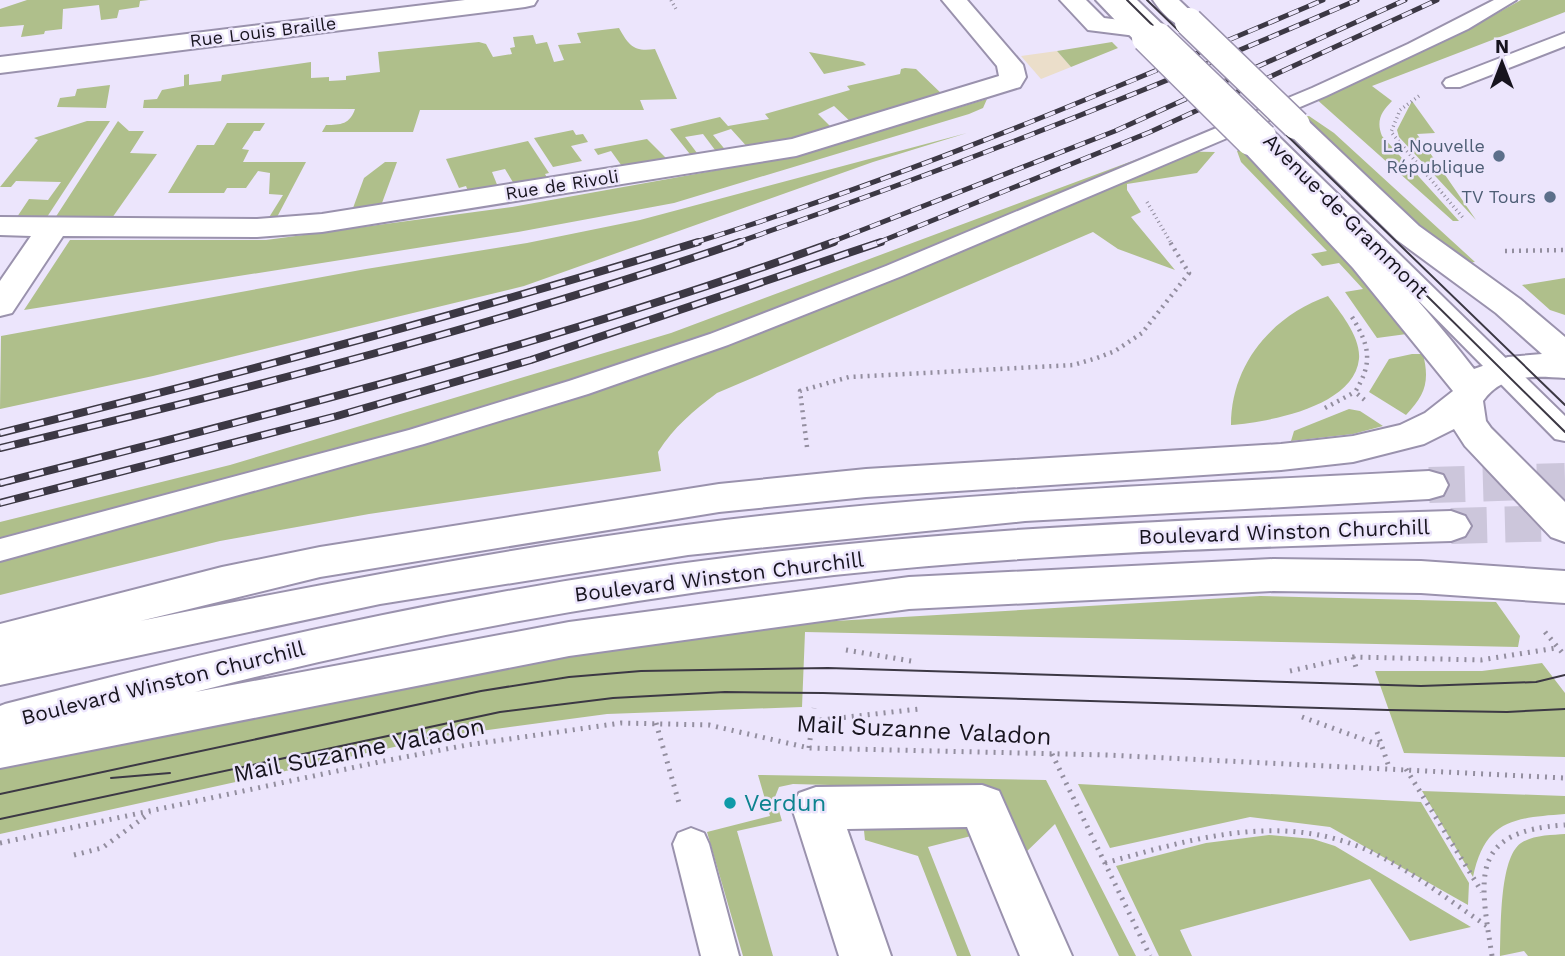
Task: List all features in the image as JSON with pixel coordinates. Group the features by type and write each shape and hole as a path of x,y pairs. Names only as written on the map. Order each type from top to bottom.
{"main road":[{"name":"Rue Louis Braille","path":"0,65 525,0"},
{"name":"Rue de Rivoli","path":"0,226 257,228 322,223 796,147 1004,84 1013,76 1010,65 954,0"},
{"path":"1072,0 1097,25 1161,30"},
{"name":"Avenue de Grammont","path":"1108,0 1161,30 1274,133 1507,306 1565,356"},
{"name":"Avenue de Grammont","path":"1161,30 1165,0"},
{"name":"Avenue de Grammont","path":"1161,30 1274,133 1382,283 1436,343 1468,395 1468,422 1478,437 1565,527"},
{"path":"0,306 53,227"},
{"path":"0,641 222,583 320,562 719,498 866,483 1281,457 1353,449 1410,435 1438,422 1468,395 1513,367 1565,367"},
{"name":"Boulevard Winston Churchill","path":"0,667 380,588 688,540 1025,507 1429,485"},
{"name":"Boulevard Winston Churchill","path":"0,725 321,643 503,607 641,585 833,561 1010,545 1167,534 1451,526"},
{"path":"0,748 569,639 909,593 1273,575 1458,579 1565,587"},
{"path":"865,956 816,808 982,806 1046,956"}],"lane":[{"name":"Avenue de Grammont","path":"1127,0 1161,30"},
{"name":"Avenue de Grammont","path":"1147,0 1161,30"},
{"path":"0,550 362,452 630,370 748,329 895,271 1173,153 1451,31 1507,0"},
{"path":"1453,83 1565,39"},
{"name":"Avenue de Grammont","path":"1274,133 1513,367 1565,432"},
{"name":"Avenue de Grammont","path":"1513,367 1565,405"},
{"path":"691,844 720,956"}],"path":[{"path":"671,0 677,11"},
{"path":"1408,101 1391,125 1391,132 1465,220"},
{"path":"810,452 806,446 800,391 824,382 849,377 1073,365 1109,356 1131,345 1146,331 1189,273 1143,195"},
{"path":"1501,251 1565,250"},
{"path":"1370,349 1368,372 1355,392 1374,407"},
{"path":"1290,671 1353,657 1481,660 1556,648 1565,656"},
{"path":"844,649 917,662"},
{"path":"1353,657 1357,671"},
{"path":"809,748 814,708"},
{"path":"813,721 919,709"},
{"path":"1302,717 1382,746"},
{"path":"656,723 691,844"},
{"name":"Mail Suzanne Valadon","path":"0,842 467,745 577,727 656,723 709,725 743,730 809,748 1389,767 1565,778"},
{"path":"1377,732 1389,767"},
{"path":"1052,754 1150,956"},
{"path":"1405,768 1484,895"},
{"path":"74,855 102,848 153,810"},
{"path":"1492,956 1483,881 1491,852 1521,828 1539,824 1565,825"},
{"path":"1105,863 1206,835 1257,828 1300,828 1367,850 1488,926"}],"shaded area":[{"path":"1057,51 1071,67 1041,79 1021,56"}],"green space":[{"path":"27,0 149,0 140,1 139,7 119,10 117,18 101,20 99,5 63,9 62,29 45,31 44,34 21,37 24,25 0,27 0,9"},
{"path":"1521,0 1565,0 1565,12 1372,86 1392,101 1381,117 1379,126 1382,136 1459,221 1453,221 1314,97 1456,36"},
{"path":"619,28 633,46 642,50 655,49 677,99 640,100 644,110 420,110 413,132 322,132 326,125 348,121 355,109 143,108 144,100 157,99 162,90 184,86 184,75 189,74 189,85 221,81 222,75 311,62 311,78 346,80 346,76 380,72 378,52 479,42 486,44 493,57 512,54 510,48 515,47 513,37 533,35 536,44 547,42 554,62 564,60 558,45 581,43 577,33"},
{"path":"1112,42 1118,48 1071,67 1057,51"},
{"path":"809,52 863,62 866,65 824,74"},
{"path":"901,69 916,69 945,97 854,125 834,106 818,114 835,131 750,150 731,129 713,135 728,153 718,154 703,134 685,137 700,157 693,158 670,129 720,117 728,126 769,119 765,114 850,90 847,86 900,74"},
{"path":"110,85 106,108 57,107 60,98 75,96 77,89"},
{"path":"987,99 983,108 969,114 674,203 518,232 24,310 70,240 266,240 512,207 801,155"},
{"path":"1412,101 1435,133 1417,134 1476,220 1399,137 1397,130"},
{"path":"1309,116 1334,133 1475,262 1466,263 1443,250 1297,118"},
{"path":"87,121 110,121 47,217 17,217 29,199 48,200 61,182 16,181 11,187 0,187 38,140 34,138"},
{"path":"118,121 129,131 144,131 130,153 157,154 112,218 55,218"},
{"path":"227,123 265,123 260,131 254,131 242,149 249,150 243,162 306,162 276,219 268,219 283,195 269,194 270,173 258,171 246,188 227,188 224,193 168,193 197,145 214,145"},
{"path":"573,130 576,135 583,134 588,142 571,146 582,161 553,167 534,138"},
{"path":"967,133 873,162 524,286 153,376 0,409 1,336 366,269 527,243 640,220"},
{"path":"647,139 670,162 624,169 611,151 598,155 594,149"},
{"path":"528,141 549,173 545,174 548,179 514,184 505,169 492,172 498,187 468,191 466,186 459,188 446,159"},
{"path":"1246,145 1414,333 1377,338 1345,292 1363,289 1339,263 1322,266 1311,254 1327,251 1241,162 1237,151"},
{"path":"1159,151 1215,152 1197,173 1127,184 1127,190 1141,212 1131,217 1175,270 1118,249 1093,232 717,393 684,420 664,443 658,452 661,471 369,514 220,541 0,595 0,522 230,465 671,333"},
{"path":"385,162 397,162 382,203 353,208 364,178"},
{"path":"1565,278 1565,315 1550,310 1522,285"},
{"path":"1328,296 1349,325 1357,342 1359,359 1354,375 1342,389 1307,409 1266,420 1231,425 1238,382 1258,345 1289,316"},
{"path":"1423,354 1426,380 1418,401 1406,415 1369,392 1389,359"},
{"path":"1349,409 1360,411 1383,426 1353,434 1291,441 1294,431"},
{"path":"1260,596 1496,602 1520,636 1518,647 805,632 802,707 607,714 444,736 0,834 0,767 450,669 733,627"},
{"path":"1542,663 1565,693 1565,757 1404,753 1375,671 1482,671"},
{"path":"758,775 1046,780 1136,956 1119,956 1055,824 1021,857 980,789 793,784 779,787 775,797 782,821 737,831 773,956 743,956 707,832 770,816"},
{"path":"1078,784 1421,802 1469,883 1468,905 1330,827 1250,817 1110,848"},
{"path":"1422,791 1565,796 1565,814 1530,818 1504,826 1485,844 1473,877"},
{"path":"963,819 971,836 928,847 971,956 957,956 918,856 865,840 863,821"},
{"path":"1565,834 1565,956 1528,956 1524,951 1500,956 1505,878 1514,851 1521,843 1531,838"},
{"path":"1269,835 1313,839 1335,846 1471,927 1410,941 1370,879 1180,930 1192,956 1159,956 1116,866 1206,843"}],"tunnel":[{"path":"1429,485 1565,481"},
{"path":"1451,526 1565,523"}],"tram line":[{"path":"1127,0 1565,432"},
{"path":"1147,0 1565,405"},
{"path":"0,794 481,691 569,677 641,671 828,668 1421,686 1536,682 1565,675"},
{"path":"0,819 500,712 613,698 725,692 823,693 1388,710 1507,712 1565,709"},
{"path":"111,778 170,773"}],"railway":[{"path":"693,243 853,190 1011,130 1323,0"},
{"path":"735,243 1048,128 1357,0"},
{"path":"829,243 1115,131 1405,0"},
{"path":"877,243 1150,132 1437,0"},
{"path":"0,433 350,342 525,294 698,242"},
{"path":"0,448 372,354 557,301 740,242"},
{"path":"0,483 315,402 524,343 732,278 834,242"},
{"path":"0,503 337,416 531,360 881,242"}],"place":[{"name":"La Nouvelle République","path":"1499,156"},
{"name":"TV Tours","path":"1550,197"},
{"name":"Verdun","path":"730,803"}]}
